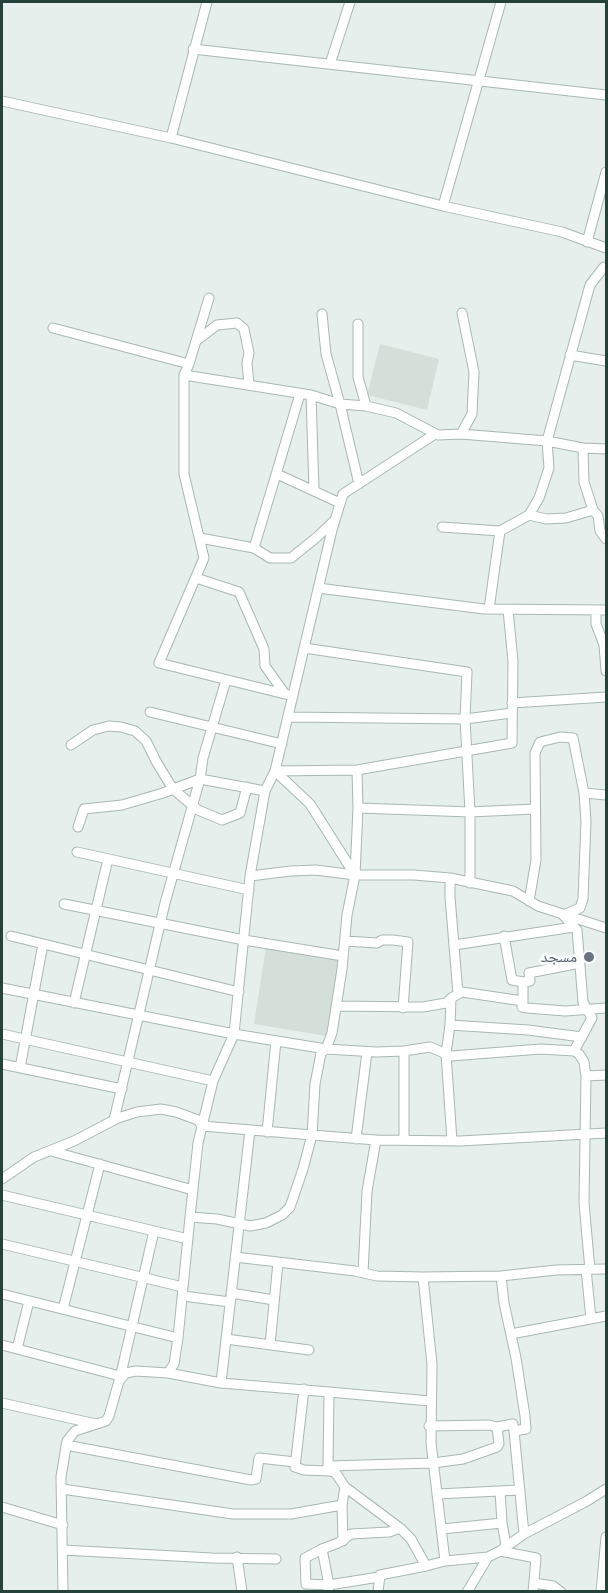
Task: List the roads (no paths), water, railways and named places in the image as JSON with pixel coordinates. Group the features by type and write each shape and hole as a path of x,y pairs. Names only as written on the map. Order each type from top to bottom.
{"street":[{"path":"171,138 207,2"},
{"path":"330,64 350,2"},
{"path":"443,206 501,2"},
{"path":"193,49 606,95"},
{"path":"2,100 171,138 443,206 562,232 606,248"},
{"path":"587,242 606,172"},
{"path":"442,528 500,531 529,515 539,498 549,468 547,441 590,285 604,267"},
{"path":"209,298 184,375 184,474 204,558 159,663 289,695"},
{"path":"461,434 472,414 474,372 462,313"},
{"path":"322,314 326,354 359,484"},
{"path":"196,341 217,325 237,323 244,329 249,353 247,363 249,385"},
{"path":"358,324 358,377 366,406"},
{"path":"53,328 189,364"},
{"path":"570,355 606,361"},
{"path":"184,375 311,395 340,404 366,406 396,413 435,434 547,441 583,448 606,449"},
{"path":"254,548 300,394"},
{"path":"277,474 314,491 311,395"},
{"path":"168,1373 174,1364 178,1338 198,1143 213,1081 234,1034 250,876 265,791 276,771 288,717 289,695 304,648 335,519 343,494 435,434"},
{"path":"583,448 584,482 593,510 598,516 600,531 606,540"},
{"path":"277,474 340,503"},
{"path":"529,515 546,519 566,518 593,510"},
{"path":"200,538 254,548 270,558 291,558 335,519"},
{"path":"489,609 500,531"},
{"path":"196,578 239,592 264,649 265,666 289,695"},
{"path":"318,588 489,609 601,610 596,624 604,645 606,671"},
{"path":"276,771 357,770 512,743 513,661 508,610"},
{"path":"304,648 466,672 465,719 470,812 470,883"},
{"path":"114,1120 173,873 226,680"},
{"path":"288,717 465,719 512,708 606,698"},
{"path":"150,712 282,744"},
{"path":"71,745 93,730 109,726 135,731 146,741 173,789 198,810 222,820 240,813 247,787"},
{"path":"529,901 537,860 535,753 540,742 560,737 573,738 584,793 586,820 583,899 580,908 563,915"},
{"path":"190,1217 240,1222 250,1226 266,1223 282,1215 290,1207 312,1135 315,1084 321,1053 326,1049 332,1033 355,875 357,770"},
{"path":"276,771 310,804 355,875"},
{"path":"78,827 84,809 122,805 200,779 265,791"},
{"path":"584,793 606,795"},
{"path":"358,808 470,812 535,809"},
{"path":"77,852 249,890"},
{"path":"74,1003 108,859"},
{"path":"250,876 316,870 355,875 414,875 450,878 513,891 529,901 563,915 606,928"},
{"path":"450,878 455,996 446,1054 452,1141"},
{"path":"64,904 244,940 343,956"},
{"path":"563,915 577,930 584,1002 591,1018 574,1051"},
{"path":"454,945 574,927"},
{"path":"10,936 239,992"},
{"path":"504,936 512,980 530,981 529,973 580,963"},
{"path":"345,941 408,942 403,1008"},
{"path":"20,1068 44,944"},
{"path":"523,982 522,1007 566,1011 606,1008"},
{"path":"2,988 234,1034 326,1049 367,1052 404,1051 430,1047 451,1056 541,1049 574,1051 584,1062 586,1076 584,1214 591,1319"},
{"path":"336,1006 386,1005 394,1008 423,1008 446,1003 462,992 523,1001"},
{"path":"450,1025 528,1030 582,1037"},
{"path":"2,1034 127,1064 213,1081"},
{"path":"267,1132 276,1041"},
{"path":"404,1051 404,1140"},
{"path":"356,1139 367,1052"},
{"path":"2,1064 122,1089"},
{"path":"586,1076 606,1075"},
{"path":"2,1179 34,1158 114,1120 137,1112 161,1109 176,1112 198,1120 202,1126"},
{"path":"202,1126 376,1140 452,1141 606,1133"},
{"path":"221,1383 250,1130"},
{"path":"363,1273 368,1191 376,1140"},
{"path":"51,1151 193,1190"},
{"path":"63,1309 100,1164"},
{"path":"2,1195 188,1239"},
{"path":"63,1592 62,1489 66,1445 75,1431 106,1421 109,1416 154,1231"},
{"path":"2,1244 143,1277 183,1292 274,1300"},
{"path":"236,1257 377,1276 423,1278 606,1269"},
{"path":"270,1345 278,1262"},
{"path":"501,1275 526,1423 526,1429 514,1431"},
{"path":"423,1278 432,1364 429,1426 445,1561"},
{"path":"2,1294 178,1338"},
{"path":"17,1349 29,1301"},
{"path":"511,1335 606,1316"},
{"path":"226,1339 309,1350"},
{"path":"2,1345 120,1378"},
{"path":"120,1378 132,1371 168,1373 221,1383 430,1401"},
{"path":"304,1389 296,1469 433,1463 463,1459 493,1449 499,1444 497,1427"},
{"path":"328,1469 329,1392"},
{"path":"2,1403 99,1424"},
{"path":"429,1426 489,1425 497,1427 513,1424 524,1534"},
{"path":"66,1445 251,1480 256,1479 259,1458 295,1462"},
{"path":"328,1469 335,1472 345,1487 400,1528 411,1539 426,1566"},
{"path":"343,1541 342,1505 345,1487"},
{"path":"62,1489 233,1514 245,1512 291,1514 342,1505"},
{"path":"400,1528 389,1532 355,1533 305,1558 306,1584 328,1588 445,1561 488,1557 524,1534 606,1489"},
{"path":"437,1494 520,1490"},
{"path":"500,1491 503,1548"},
{"path":"2,1507 63,1525"},
{"path":"442,1529 502,1523"},
{"path":"601,1592 606,1537"},
{"path":"503,1548 534,1556 536,1560 533,1588 553,1586 561,1592"},
{"path":"322,1549 328,1588"},
{"path":"63,1550 276,1559"},
{"path":"237,1557 242,1592"},
{"path":"467,1592 488,1557"},
{"path":"378,1592 379,1577"}],"place":[{"name":"مسجد","path":"589,957"}]}
